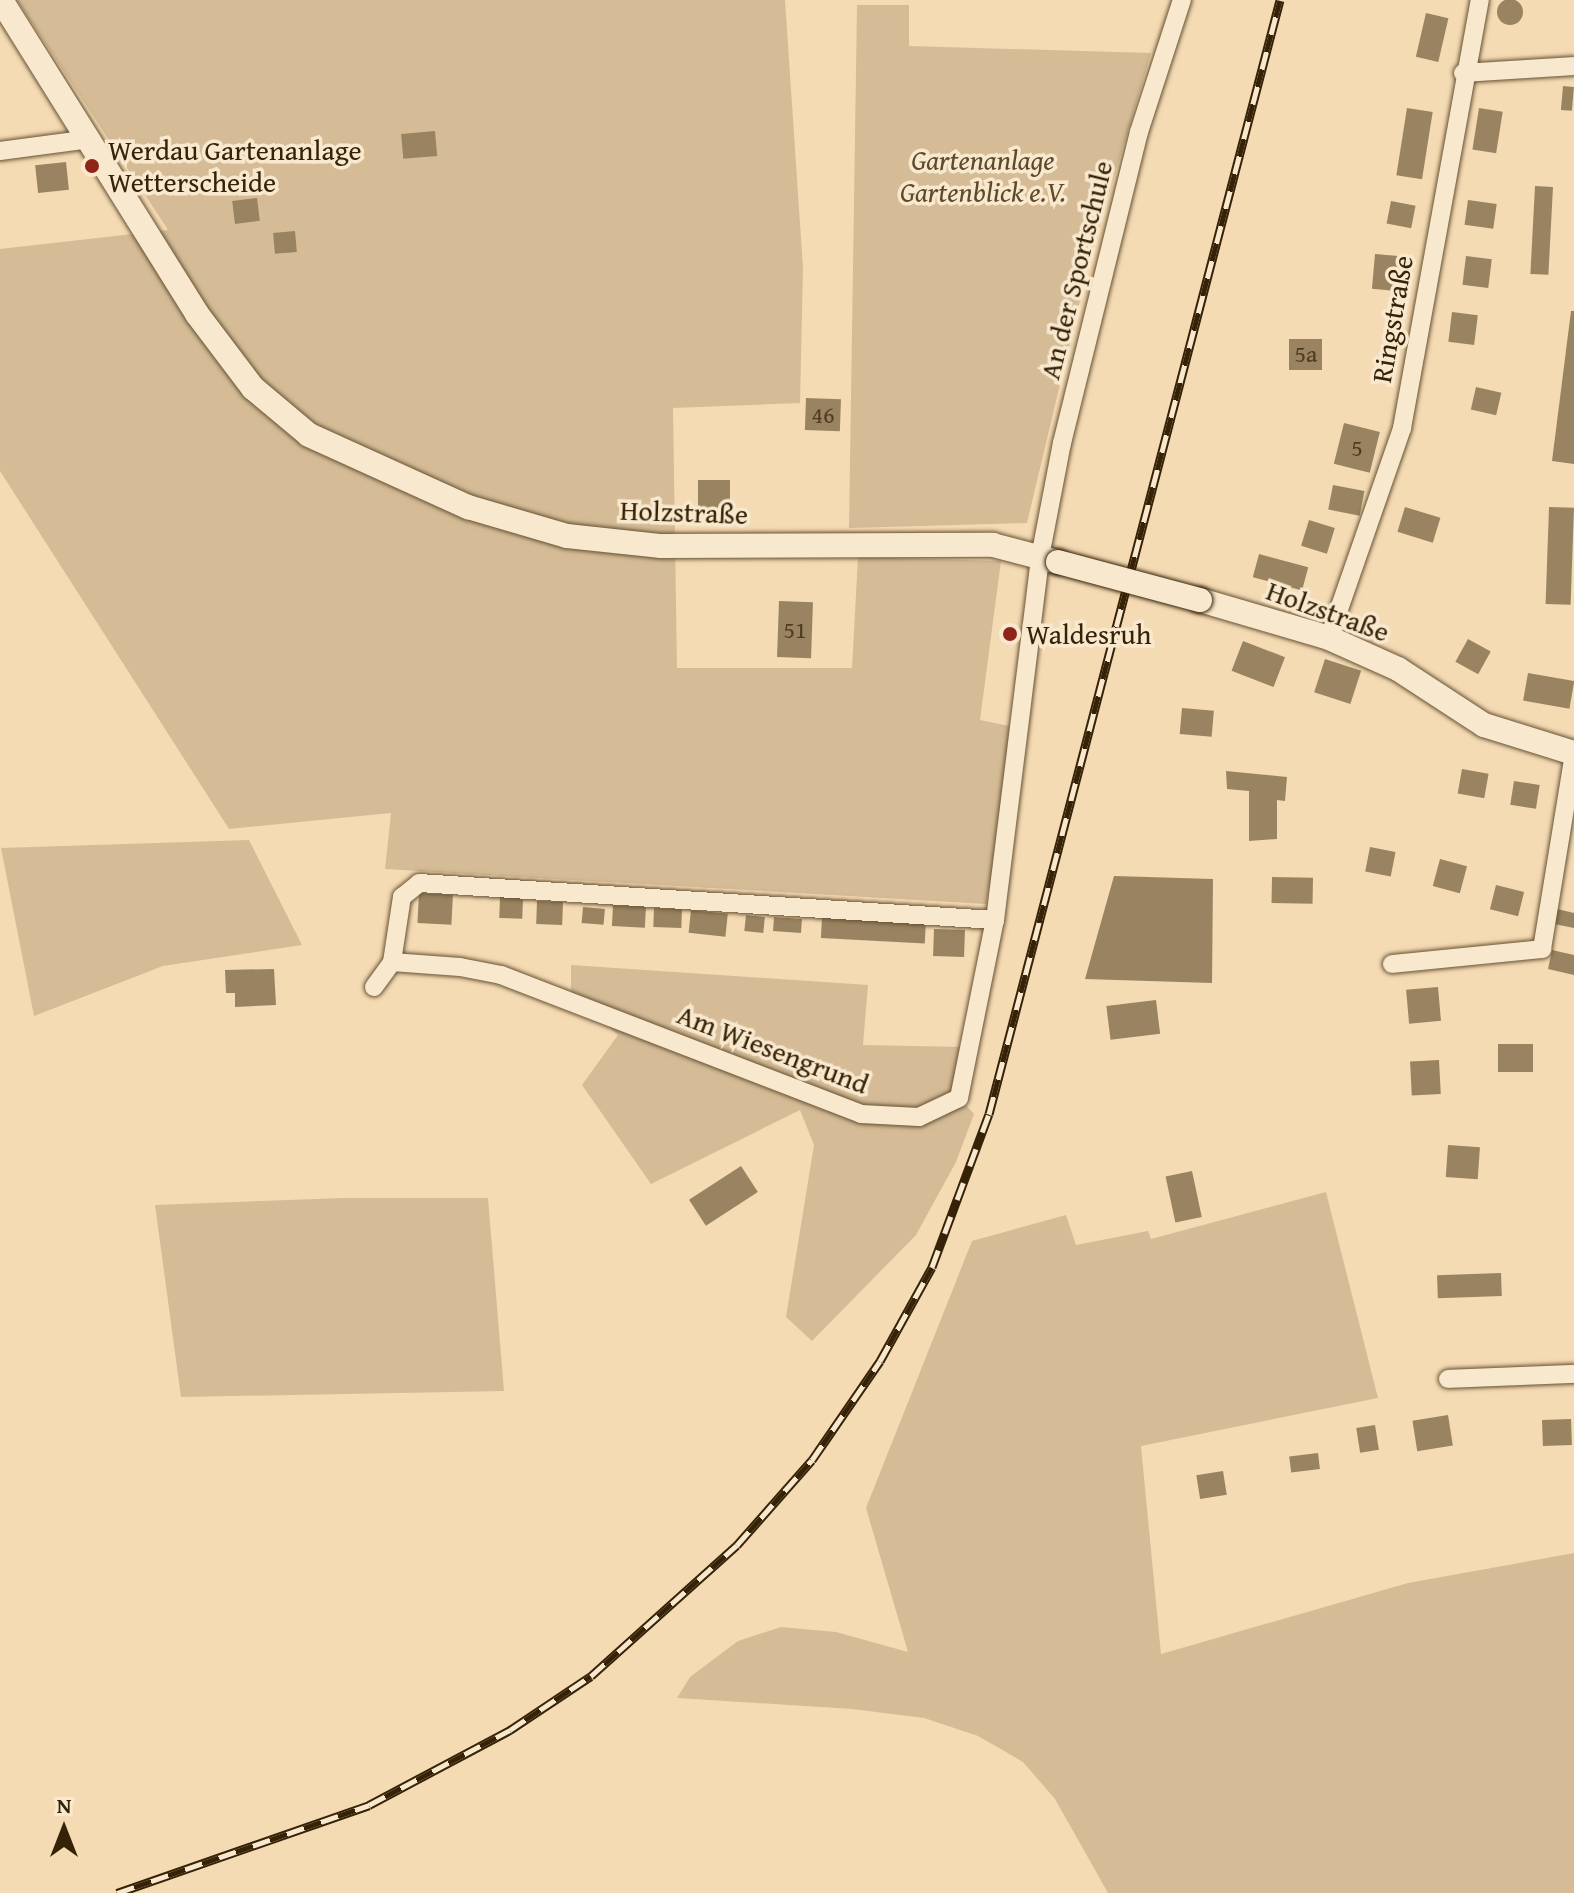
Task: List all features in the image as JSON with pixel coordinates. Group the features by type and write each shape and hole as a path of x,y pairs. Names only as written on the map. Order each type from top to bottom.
{"street":[{"name":"Holzstraße","path":"1,0 197,314 253,388 309,435 383,472 567,536 661,546 927,542 993,545 1329,638 1398,669 1484,725 1574,753 1542,949 1392,964"},
{"name":"An der Sportschule","path":"1049,560 1098,286 1182,0"},
{"name":"Ringstraße","path":"1329,638 1402,428 1463,73 1480,0"},
{"path":"1463,73 1574,66"},
{"path":"0,151 90,139"},
{"name":"Am Wiesengrund","path":"392,962 501,975 861,1114 919,1117 959,1098 995,920 1049,560"},
{"path":"374,987 392,962 402,897 419,883 995,920"},
{"path":"1448,1379 1574,1374"}],"green space":[{"path":"17,0 785,0 803,268 800,403 673,408 677,668 852,668 858,557 1001,561 980,720 1019,728 986,904 385,869 391,813 229,829 0,471 0,249 168,230"},
{"name":"Gartenanlage Gartenblick e.V.","path":"857,5 909,5 909,46 1151,53 1090,258 1027,523 849,528"},
{"path":"249,840 302,945 163,966 34,1016 1,848"},
{"path":"571,965 868,985 863,1045 965,1047 952,1090 974,1114 956,1162 916,1235 812,1341 786,1317 814,1145 800,1110 651,1184 582,1085 618,1035 571,994"},
{"path":"1326,1192 1378,1398 1141,1446 1161,1654 1408,1583 1574,1553 1574,1893 1108,1893 1055,1799 1023,1762 978,1736 924,1718 852,1709 677,1698 690,1677 738,1641 781,1627 836,1632 908,1652 866,1508 972,1241 1066,1215 1076,1245 1148,1231 1151,1239"},
{"path":"344,1198 488,1198 504,1391 181,1397 155,1205"}],"building":[{"path":"1510,-1 1520,2 1523,12 1520,22 1510,25 1500,22 1497,12 1500,2"},
{"path":"1426,13 1448,18 1438,62 1416,57"},
{"path":"1563,86 1574,87 1572,111 1561,110"},
{"path":"1407,108 1433,112 1422,179 1396,175"},
{"path":"1479,108 1503,112 1496,153 1472,149"},
{"path":"435,131 437,156 403,159 401,134"},
{"path":"66,162 69,190 38,193 35,165"},
{"path":"1535,186 1553,187 1548,275 1530,274"},
{"path":"257,198 260,221 235,224 232,201"},
{"path":"1468,200 1497,204 1493,229 1465,225"},
{"path":"1391,201 1416,206 1411,228 1387,224"},
{"path":"295,231 297,252 275,254 273,233"},
{"path":"1375,254 1410,257 1407,292 1372,289"},
{"path":"1466,256 1492,259 1488,288 1462,285"},
{"path":"1571,311 1574,311 1574,464 1552,461"},
{"path":"1452,312 1478,315 1474,345 1448,342"},
{"path":"1289,339 1322,339 1322,370 1289,370"},
{"path":"1476,387 1501,393 1496,415 1471,409"},
{"path":"806,398 841,399 840,431 805,430"},
{"path":"1344,423 1380,432 1370,473 1334,464"},
{"path":"698,480 730,480 730,509 698,509"},
{"path":"1333,485 1364,491 1360,516 1328,510"},
{"path":"1405,507 1440,518 1433,543 1397,532"},
{"path":"1549,507 1574,508 1571,605 1546,604"},
{"path":"1309,520 1335,528 1327,554 1301,546"},
{"path":"1259,554 1308,567 1302,590 1253,577"},
{"path":"779,601 813,602 811,658 777,657"},
{"path":"1468,639 1491,652 1478,674 1455,662"},
{"path":"1243,641 1285,657 1274,687 1232,671"},
{"path":"1325,659 1361,671 1350,704 1314,692"},
{"path":"1528,673 1574,681 1569,709 1523,701"},
{"path":"1182,708 1214,711 1212,737 1180,734"},
{"path":"1462,769 1489,774 1484,798 1458,794"},
{"path":"1226,771 1287,777 1285,801 1277,800 1277,839 1249,841 1249,791 1227,789"},
{"path":"1514,781 1540,785 1536,809 1510,805"},
{"path":"1370,847 1396,852 1391,877 1365,872"},
{"path":"1440,859 1467,866 1460,893 1433,886"},
{"path":"1114,876 1213,879 1212,983 1085,979"},
{"path":"1272,877 1313,878 1313,904 1272,903"},
{"path":"1496,885 1524,892 1518,916 1490,909"},
{"path":"419,893 453,895 451,925 417,923"},
{"path":"500,897 523,898 522,919 499,918"},
{"path":"537,901 563,902 562,925 536,924"},
{"path":"613,905 646,907 645,928 612,926"},
{"path":"583,907 605,909 604,925 582,923"},
{"path":"654,908 682,909 681,928 653,927"},
{"path":"1557,909 1574,913 1574,928 1554,924"},
{"path":"691,910 728,914 725,937 689,933"},
{"path":"746,915 765,917 763,933 744,931"},
{"path":"774,917 802,919 801,933 773,931"},
{"path":"822,917 926,922 925,943 821,938"},
{"path":"934,929 965,930 964,957 933,956"},
{"path":"1552,950 1574,955 1574,975 1548,969"},
{"path":"274,969 276,1005 235,1007 235,993 226,993 225,970"},
{"path":"1438,987 1441,1021 1409,1024 1406,990"},
{"path":"1156,1000 1160,1034 1111,1040 1106,1006"},
{"path":"1498,1044 1533,1044 1533,1072 1498,1072"},
{"path":"1439,1060 1441,1094 1412,1095 1410,1062"},
{"path":"1448,1145 1480,1147 1478,1179 1446,1177"},
{"path":"741,1166 758,1192 706,1226 689,1200"},
{"path":"1192,1171 1202,1217 1175,1223 1166,1177"},
{"path":"1501,1273 1502,1296 1438,1298 1437,1275"},
{"path":"1448,1415 1453,1446 1417,1451 1412,1421"},
{"path":"1571,1419 1572,1445 1543,1446 1542,1420"},
{"path":"1375,1425 1379,1450 1360,1453 1356,1428"},
{"path":"1318,1453 1320,1469 1291,1472 1289,1457"},
{"path":"1223,1471 1227,1495 1200,1499 1196,1475"}],"railway":[{"path":"117,1893 369,1805 510,1730 591,1676 737,1545 812,1460 880,1361 932,1267 989,1114 1280,0"}],"place":[{"name":"Werdau Gartenanlage Wetterscheide","path":"92,166"},
{"name":"Waldesruh","path":"1010,634"}]}
